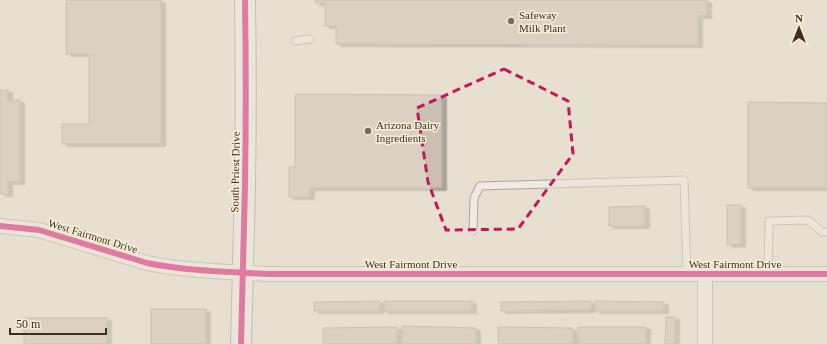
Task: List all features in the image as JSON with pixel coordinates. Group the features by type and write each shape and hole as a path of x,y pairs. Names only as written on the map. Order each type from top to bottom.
{"main road":[{"name":"South Priest Drive","path":"241,344 246,77 245,0"}],"street":[{"name":"West Fairmont Drive","path":"0,226 38,230 146,263 163,266 269,274 827,274"},
{"path":"705,274 705,344"}],"lane":[{"path":"295,41 310,39"},
{"path":"473,230 474,198 480,186 684,180 687,274"},
{"path":"768,274 769,220 808,220 822,232 827,232"}],"highlighted area":[{"path":"504,69 568,101 573,154 518,229 446,230 428,182 417,108"}],"building":[{"path":"66,0 161,0 161,144 62,144 62,124 89,124 89,54 66,54"},
{"name":"Safeway Milk Plant","path":"315,0 707,0 707,16 698,16 698,45 336,44 336,26 325,26 325,3 315,3"},
{"path":"0,90 8,90 8,100 20,100 20,182 8,182 8,194 0,194"},
{"name":"Arizona Dairy Ingredients","path":"295,94 442,95 442,188 310,188 310,197 289,197 289,167 295,167"},
{"path":"748,102 827,103 827,188 748,188"},
{"path":"727,205 741,205 741,244 727,245"},
{"path":"645,206 645,226 609,226 609,207"},
{"path":"380,301 380,311 314,311 314,302"},
{"path":"384,301 472,301 472,311 384,311"},
{"path":"591,301 591,310 501,311 501,302"},
{"path":"595,301 664,302 664,311 595,311"},
{"path":"151,309 206,309 206,344 151,344"},
{"path":"666,317 675,317 675,344 665,344"},
{"path":"24,318 107,318 107,344 24,344"},
{"path":"402,326 476,328 476,344 402,344"},
{"path":"397,327 397,344 323,344 323,328"},
{"path":"498,327 573,328 573,344 498,344"},
{"path":"578,327 646,327 646,344 579,344"}],"cycle path":[{"path":"241,344 246,93 245,0"},
{"path":"0,226 39,230 147,263 177,268 223,272 269,274 827,274"}],"place":[{"name":"Safeway Milk Plant","path":"511,21"},
{"name":"Arizona Dairy Ingredients","path":"368,131"}]}
